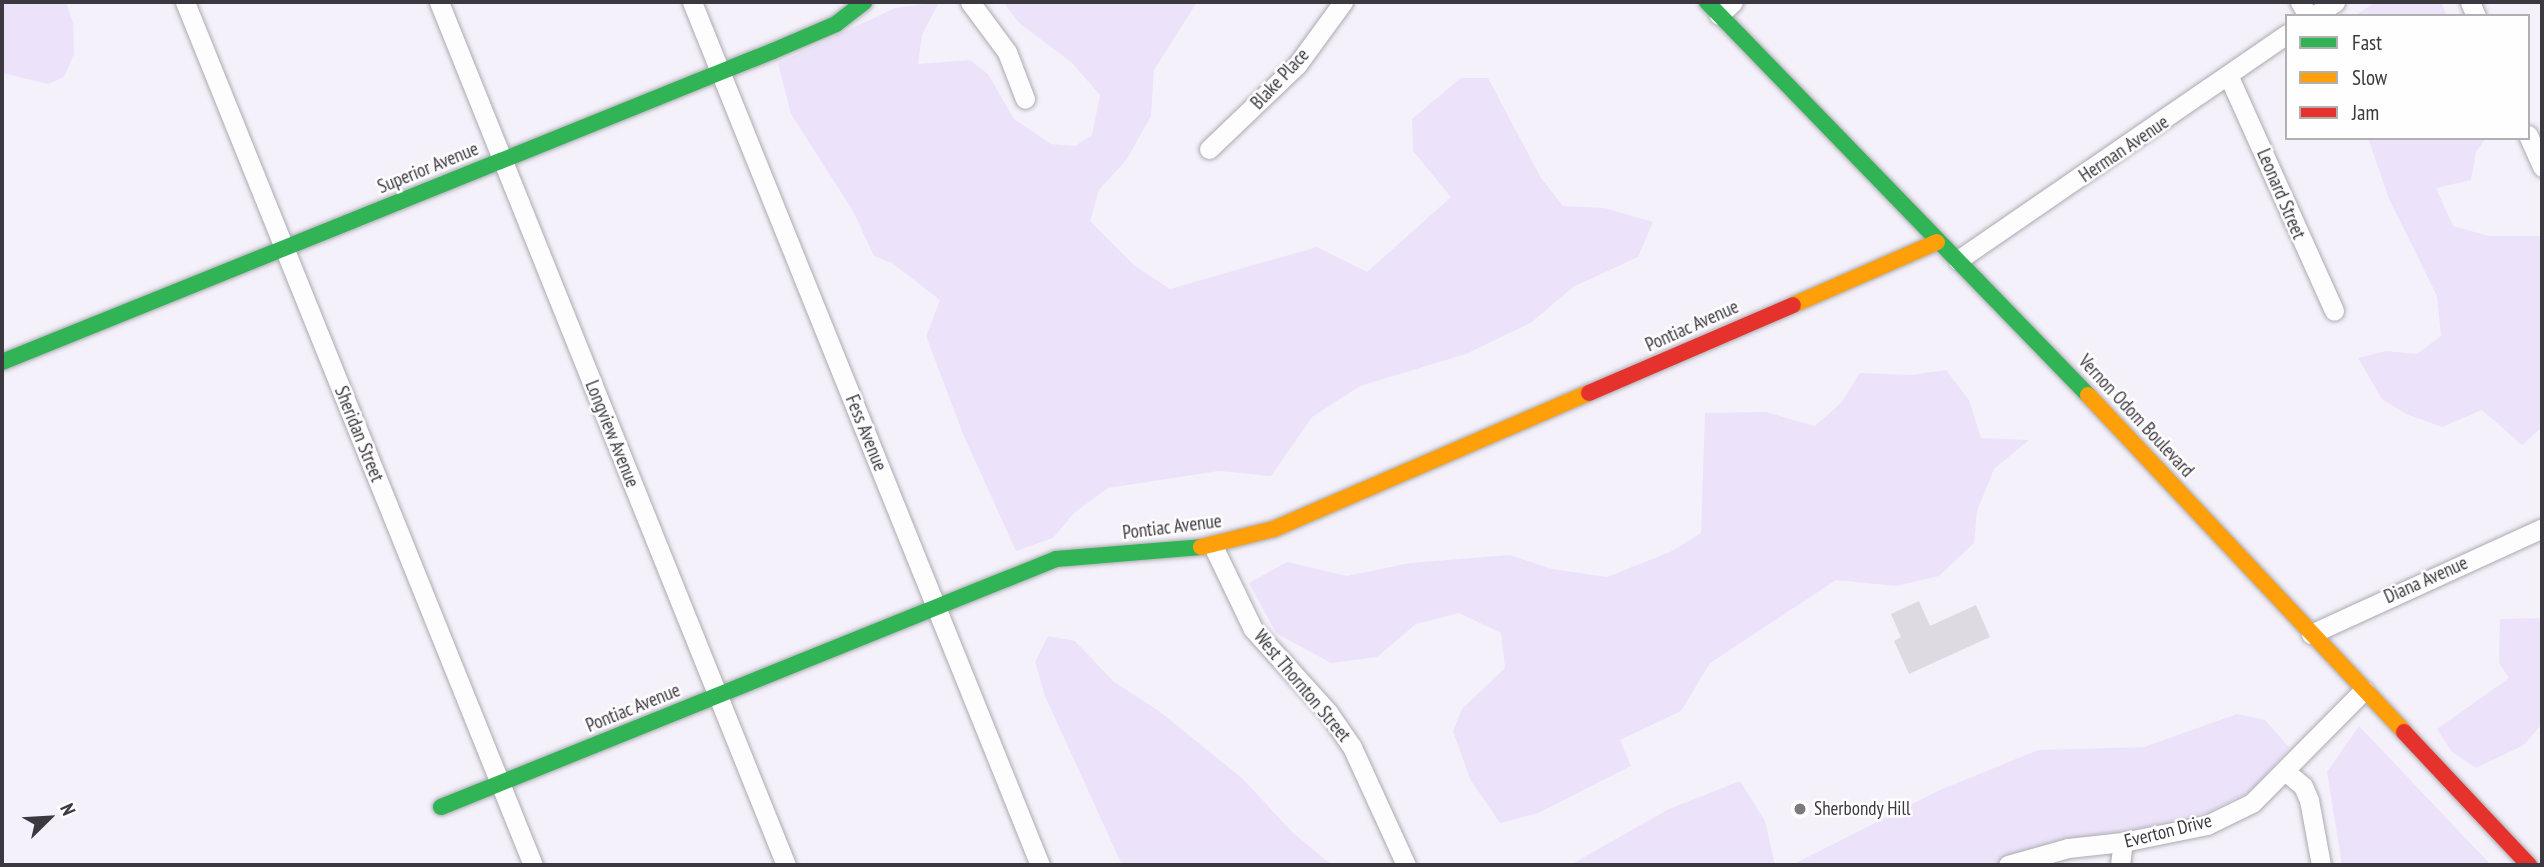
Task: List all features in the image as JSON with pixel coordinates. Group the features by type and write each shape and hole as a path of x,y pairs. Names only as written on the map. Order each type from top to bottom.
{"street":[{"name":"Sheridan Street","path":"185,2 533,865"},
{"name":"Longview Avenue","path":"439,2 786,865"},
{"name":"Fess Avenue","path":"692,2 1040,865"},
{"name":"Superior Avenue","path":"2,362 836,24 864,2"},
{"path":"970,2 1007,52 1025,99"},
{"name":"Blake Place","path":"1209,149 1297,65 1343,2"},
{"path":"2314,14 2334,2"},
{"name":"Vernon Odom Boulevard","path":"1720,6 1937,242 1958,260 2529,865"},
{"name":"Herman Avenue","path":"1958,260 2230,77 2285,36"},
{"name":"Leonard Street","path":"2230,77 2334,311"},
{"path":"2530,140 2542,167"},
{"name":"Pontiac Avenue","path":"441,807 1056,559 1213,546 1275,529 1937,242"},
{"name":"Diana Avenue","path":"2311,634 2542,528"},
{"name":"West Thornton Street","path":"1213,546 1253,629 1328,712 1352,747 1406,865"},
{"name":"Everton Drive","path":"2008,865 2068,848 2123,842 2207,825 2252,803 2364,690"},
{"path":"2285,771 2303,786 2309,800 2321,865"},
{"path":"2120,865 2123,842"}],"shaded area":[{"path":"2,2 66,2 73,23 74,54 64,77 48,84 2,73"},
{"path":"939,2 922,35 918,64 970,60 988,74 1014,119 1051,144 1075,146 1092,135 1100,95 1071,62 1019,23 1003,2 1197,2 1154,70 1151,116 1127,159 1099,190 1090,221 1135,266 1170,289 1317,247 1367,272 1451,197 1413,151 1412,119 1461,78 1488,78 1541,178 1563,206 1605,208 1653,222 1638,257 1573,287 1532,322 1466,354 1360,386 1312,417 1271,476 1219,471 1108,488 1074,513 1053,538 1016,551 963,434 926,336 940,300 892,263 874,256 853,211 791,114 778,63 895,8"},
{"path":"2376,2 2441,2 2446,14 2357,14"},
{"path":"2369,140 2485,140 2476,152 2471,180 2436,188 2453,226 2489,236 2542,236 2542,427 2522,445 2482,410 2442,427 2406,414 2382,399 2358,358 2386,351 2417,354 2441,336 2437,296 2389,199"},
{"path":"1946,370 1969,400 1981,438 2029,440 1994,469 1977,511 1974,543 1939,576 1896,586 1836,580 1710,663 1681,711 1620,740 1631,766 1538,813 1500,823 1470,779 1453,731 1462,709 1505,668 1501,633 1459,613 1416,624 1377,657 1331,663 1276,633 1249,583 1287,562 1347,576 1410,563 1510,555 1552,569 1607,577 1670,552 1701,533 1705,413 1766,412 1815,426 1841,403 1860,373 1911,375"},
{"path":"2542,618 2542,724 2524,745 2476,768 2452,752 2437,729 2509,678 2499,663 2500,619"},
{"path":"1048,636 1075,641 1114,682 1159,711 1243,779 1293,833 1332,865 1122,865 1045,696 1035,662"},
{"path":"2237,714 2265,720 2289,747 2258,787 2209,812 2134,829 2123,842 2008,865 1792,865 1940,790 2038,750 2144,747"},
{"path":"2359,726 2491,865 2342,865 2327,772"},
{"path":"1740,781 1765,821 1775,865 1570,865 1669,809"}],"building":[{"path":"1919,601 1930,626 1976,605 1990,637 1909,674 1894,641 1901,637 1891,614"}],"traffic: fast":[{"path":"2,362 773,51 836,24 864,2"},
{"path":"1707,2 2088,395"},
{"path":"441,807 1056,559 1201,547"}],"traffic: slow":[{"path":"1793,305 1937,242"},
{"path":"1201,547 1274,529 1589,393"},
{"path":"2088,395 2404,732"}],"traffic: jam":[{"path":"1589,393 1793,305"},
{"path":"2404,732 2529,865"}],"place":[{"name":"Sherbondy Hill","path":"1800,809"}]}
